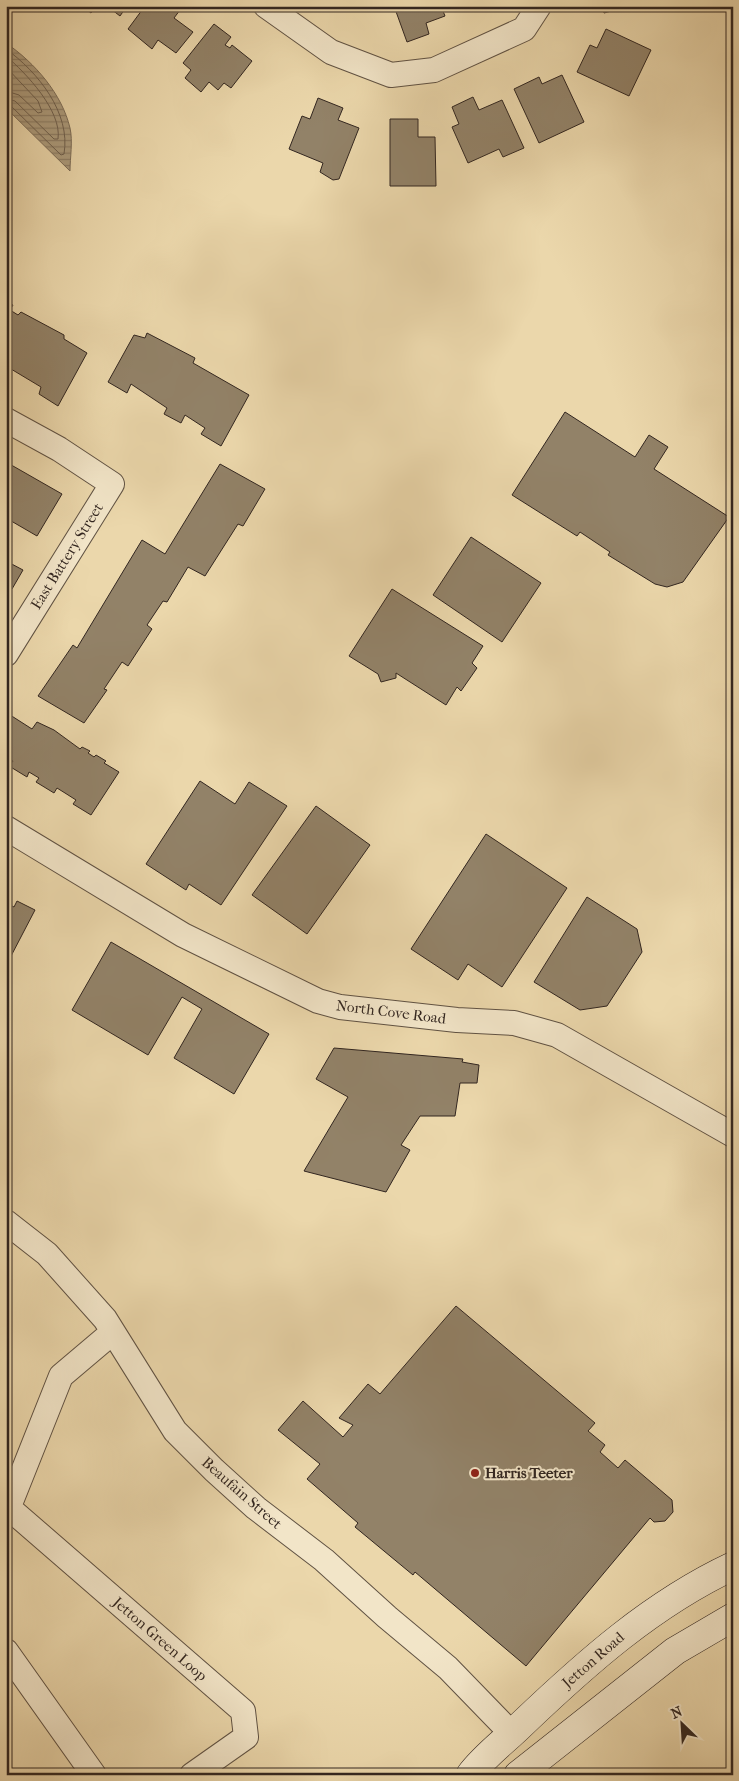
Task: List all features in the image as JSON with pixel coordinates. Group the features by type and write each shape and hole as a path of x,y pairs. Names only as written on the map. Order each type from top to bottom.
{"street":[{"path":"266,6 331,52 390,75 434,70 524,29 539,6"},
{"name":"East Battery Street","path":"6,420 59,449 112,484 6,654"},
{"name":"North Cove Road","path":"6,828 183,935 318,1001 340,1007 456,1020 514,1023 557,1035 733,1135"},
{"name":"Beaufain Street","path":"6,1222 47,1254 105,1319 175,1431 256,1508 324,1560 387,1617 448,1668 512,1734"},
{"path":"8,1511 61,1376 113,1332"},
{"name":"Jetton Green Loop","path":"8,1511 243,1711 246,1737 192,1775"},
{"name":"Jetton Road","path":"470,1775 615,1639 656,1610 710,1577 733,1566"},
{"path":"518,1775 675,1651 733,1616"},
{"path":"6,1651 94,1775"}],"water":[{"path":"6,43 37,70 61,103 71,133 70,171 6,108"}],"building":[{"path":"82,6 97,6 91,13"},
{"path":"107,6 127,6 120,16"},
{"path":"145,6 183,6 174,18 193,32 176,53 158,40 152,49 128,29"},
{"path":"394,6 441,6 445,16 426,23 429,34 407,42"},
{"path":"602,6 630,6 604,13"},
{"path":"214,24 231,37 225,45 230,48 232,45 252,61 231,88 224,83 218,90 209,82 201,92 185,78 191,70 183,63"},
{"path":"606,29 651,50 629,96 577,72 590,45 597,48"},
{"path":"562,75 584,122 539,143 514,89 539,77 542,84"},
{"path":"473,97 479,110 502,100 524,148 503,157 499,149 468,163 452,127 459,124 452,107"},
{"path":"318,98 343,108 338,120 359,128 339,179 333,180 320,172 323,163 289,149 302,116 310,119"},
{"path":"390,119 418,119 418,137 435,137 436,186 390,186"},
{"path":"6,302 13,305 10,310 18,315 21,312 64,335 64,339 87,353 58,406 39,394 41,387 6,366"},
{"path":"147,333 195,358 193,363 249,395 221,446 201,434 205,428 185,415 181,423 164,414 167,408 131,384 127,393 108,382 134,335 145,338"},
{"path":"565,412 635,457 649,435 668,447 654,469 729,517 683,582 667,587 655,584 608,555 610,552 580,532 577,536 512,495"},
{"path":"6,462 62,494 37,536 6,518"},
{"path":"220,464 265,489 243,526 238,524 205,576 188,567 167,602 163,601 147,625 152,629 128,666 122,662 104,689 107,690 84,723 38,696 73,645 77,648 142,540 165,554"},
{"path":"471,537 541,583 502,642 433,595"},
{"path":"6,561 23,570 12,589 6,589"},
{"path":"392,589 483,646 472,663 477,668 461,691 457,687 446,705 396,673 396,678 381,682 378,674 349,656"},
{"path":"7,713 32,729 37,722 54,730 80,749 82,747 90,751 88,753 94,757 96,755 106,761 104,763 119,772 91,815 73,804 76,800 57,788 54,793 36,782 39,778 29,772 27,777 9,766 13,761 6,757"},
{"path":"200,781 235,804 249,782 287,806 221,905 189,884 186,890 146,864"},
{"path":"316,806 370,845 307,934 252,895"},
{"path":"486,834 567,888 502,987 468,964 458,980 411,949"},
{"path":"587,897 637,929 642,952 607,1006 580,1010 534,982"},
{"path":"17,901 35,910 10,958 6,956 6,903 14,907"},
{"path":"111,942 269,1034 234,1094 174,1058 202,1009 182,997 148,1055 72,1010"},
{"path":"334,1048 463,1059 462,1062 479,1065 477,1083 460,1083 455,1116 420,1116 401,1145 410,1150 386,1192 304,1171 348,1097 316,1079"},
{"path":"456,1306 595,1423 588,1431 605,1445 600,1452 618,1468 625,1460 672,1500 673,1512 665,1521 654,1522 650,1518 526,1666 415,1572 413,1575 355,1527 358,1523 307,1479 320,1464 278,1430 303,1401 343,1437 353,1425 339,1418 368,1384 380,1394"}],"place":[{"name":"Harris Teeter","path":"475,1473"}]}
